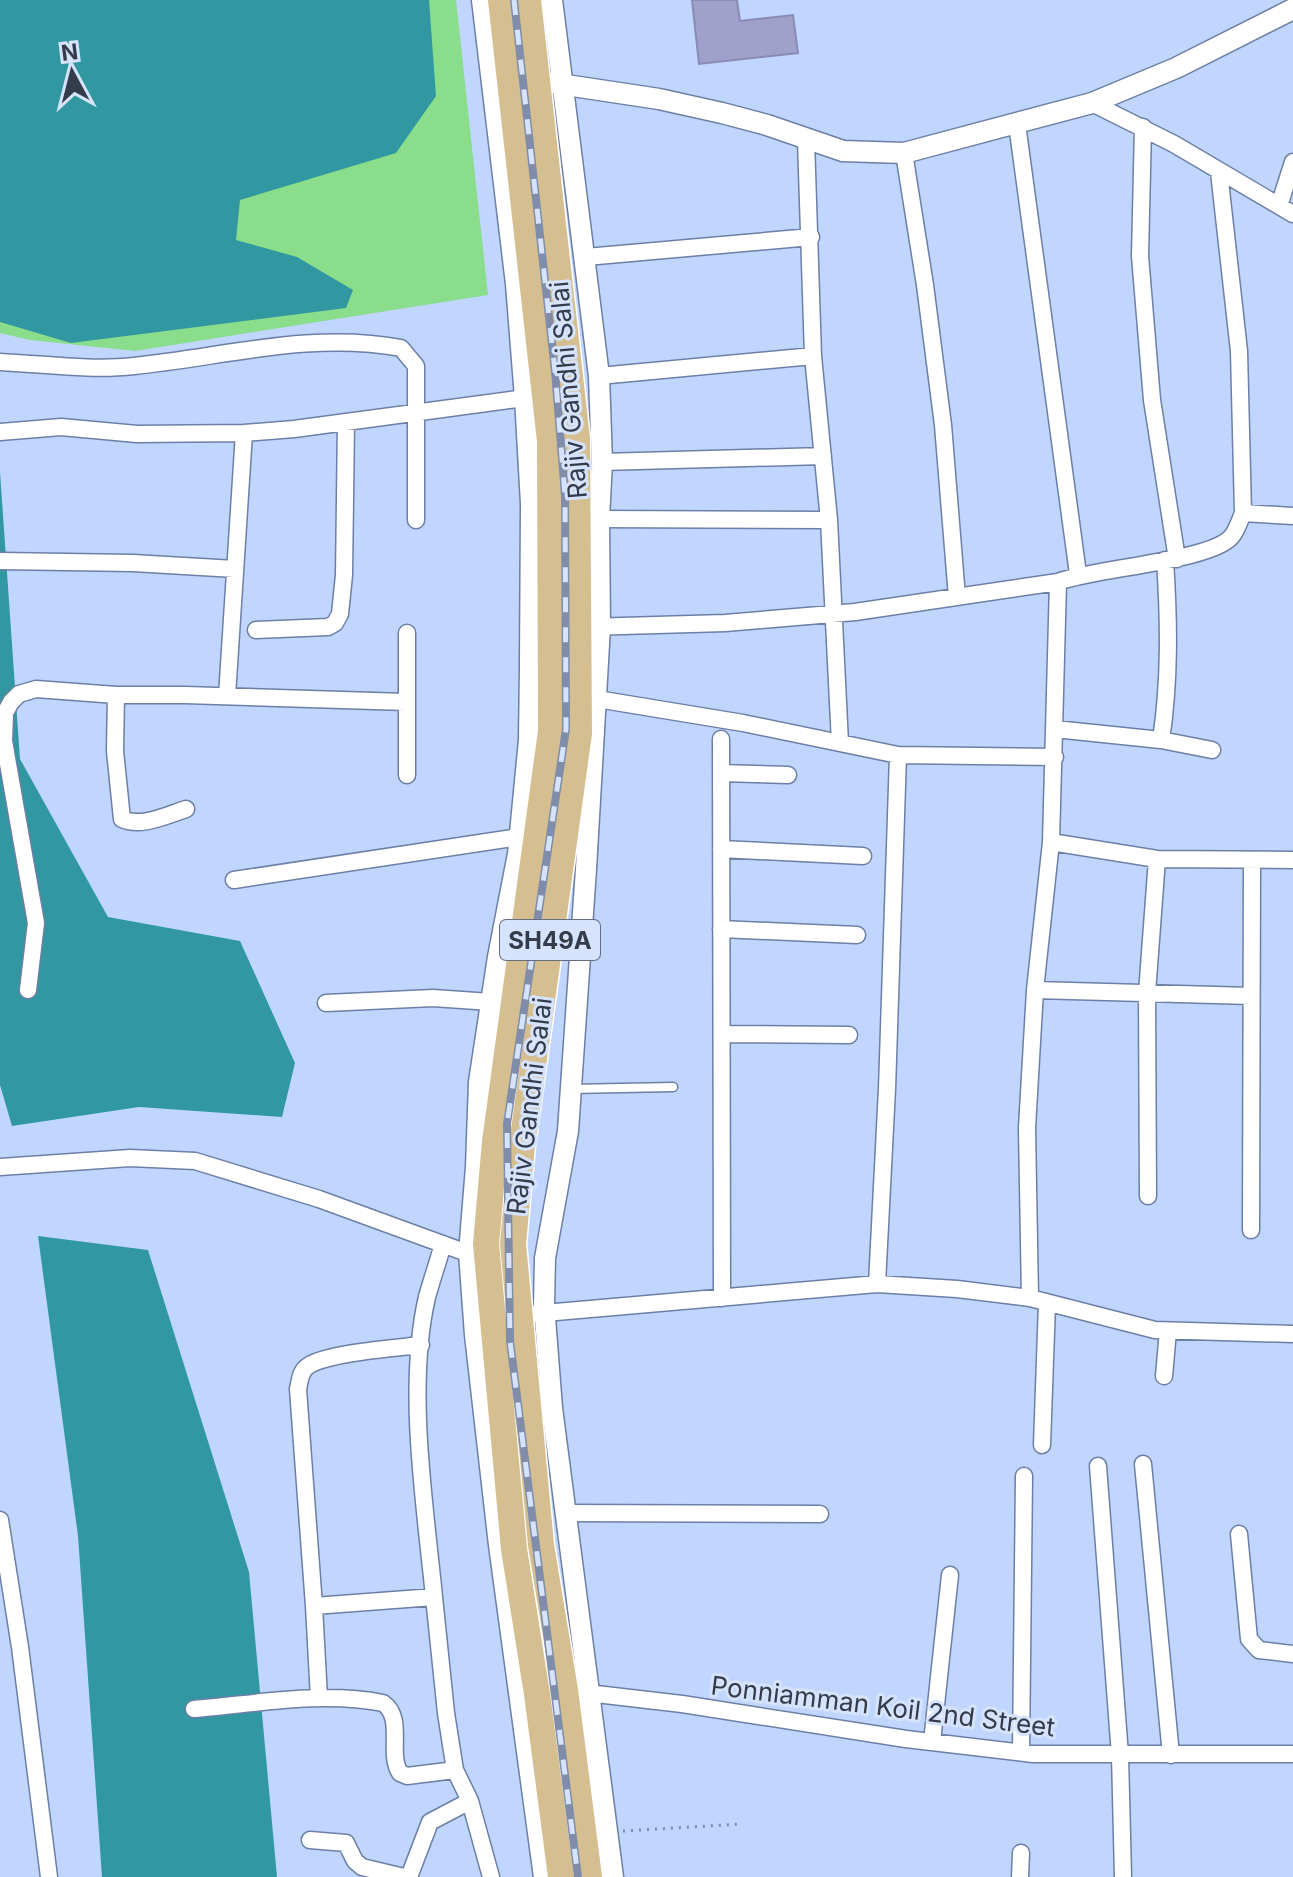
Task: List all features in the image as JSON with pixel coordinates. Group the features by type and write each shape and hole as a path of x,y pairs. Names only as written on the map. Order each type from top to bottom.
{"main road":[{"name":"Rajiv Gandhi Salai","path":"501,0 550,441 551,731 495,1142 486,1244 478,1257 514,1549 561,1877"},
{"name":"Rajiv Gandhi Salai","path":"528,0 550,83 589,627 579,733 522,1145 513,1244 533,1314 541,1545 576,1692 589,1877"}],"street":[{"path":"482,0 516,284 531,504 529,740 519,837 479,1082 475,1335 499,1545 544,1877"},
{"path":"552,0 550,83 586,257 599,376 602,462 589,627 597,699 568,1131 533,1314 552,1408 567,1513 576,1692 607,1832 613,1877"},
{"path":"550,83 659,99 722,113 852,152 904,153 1092,103 1176,68 1293,9"},
{"path":"1092,103 1143,127 1286,210 1293,162"},
{"path":"1017,124 1078,574"},
{"path":"1143,127 1140,256 1171,560 1167,697 1161,740"},
{"path":"806,140 813,356 829,520 840,743"},
{"path":"904,153 943,425 957,597"},
{"path":"589,627 725,623 834,614 957,597 1058,582 1078,574 1171,560 1217,546 1232,537 1243,513 1239,351 1219,172"},
{"path":"586,257 811,237"},
{"path":"0,362 131,367 303,342 366,341 401,348 416,366 416,520"},
{"path":"599,376 813,356"},
{"path":"0,432 61,427 137,434 244,433 525,398"},
{"path":"256,630 328,627 335,623 340,614 344,575 346,422"},
{"path":"227,696 244,433"},
{"path":"602,462 823,456"},
{"path":"1243,513 1293,516"},
{"path":"599,519 829,520"},
{"path":"0,561 133,563 235,569"},
{"path":"1030,1298 1027,1128 1035,990 1051,842 1058,582"},
{"path":"407,633 407,775"},
{"path":"28,990 36,923 4,741 5,713 19,694 36,689 116,695 406,702"},
{"path":"116,695 115,751 122,819 139,822 186,809"},
{"path":"597,699 743,723 898,755 1055,757"},
{"path":"1055,729 1161,740 1212,750"},
{"path":"721,739 722,1298"},
{"path":"877,1284 898,755"},
{"path":"721,773 788,775"},
{"path":"234,880 519,837"},
{"path":"1051,842 1157,859 1293,860"},
{"path":"721,849 863,856"},
{"path":"1148,1196 1147,993 1157,859"},
{"path":"1251,1230 1252,861"},
{"path":"721,929 857,935"},
{"path":"1035,990 1251,996"},
{"path":"326,1003 433,998 491,1002"},
{"path":"722,1034 849,1035"},
{"path":"0,1167 130,1158 195,1161 319,1199 478,1257"},
{"path":"443,1244 427,1299 421,1345 418,1436 446,1713 455,1770 470,1801 491,1877"},
{"path":"533,1314 877,1284 1030,1298 1137,1328 1293,1334"},
{"path":"1042,1445 1047,1303"},
{"path":"1164,1376 1168,1331"},
{"path":"319,1698 298,1389 300,1377 306,1367 326,1360 421,1345"},
{"path":"1143,1464 1171,1755"},
{"path":"1098,1466 1120,1755 1123,1877"},
{"path":"1021,1752 1024,1476"},
{"path":"567,1513 820,1514"},
{"path":"0,1520 20,1647 49,1877"},
{"path":"1239,1534 1249,1639 1259,1650 1293,1654"},
{"path":"932,1742 950,1575"},
{"path":"314,1606 434,1597"},
{"name":"Ponniamman Koil 2nd Street","path":"576,1692 1021,1752 1293,1754"},
{"path":"194,1709 319,1698 348,1698 388,1705 394,1726 395,1763 400,1773 407,1776 455,1770"},
{"path":"310,1840 346,1843 355,1861 362,1867 406,1877 430,1822 470,1801"},
{"path":"1020,1877 1021,1853"}],"lane":[{"path":"570,1089 673,1087"}],"path":[{"path":"607,1832 741,1824"}],"green space":[{"path":"0,0 456,0 488,295 135,351 30,340 0,333"}],"shaded area":[{"path":"0,0 429,0 436,96 396,153 240,200 236,240 297,257 353,290 346,308 71,343 0,322"},
{"path":"0,472 20,759 108,917 240,941 295,1063 282,1117 139,1107 12,1126 0,1085"},
{"path":"38,1236 148,1250 249,1572 277,1877 102,1877 78,1536"}],"building":[{"path":"692,0 737,0 740,21 793,15 798,53 699,64"}],"railway":[{"path":"514,0 555,371 565,495 566,729 507,1124 510,1341 578,1877"}]}
